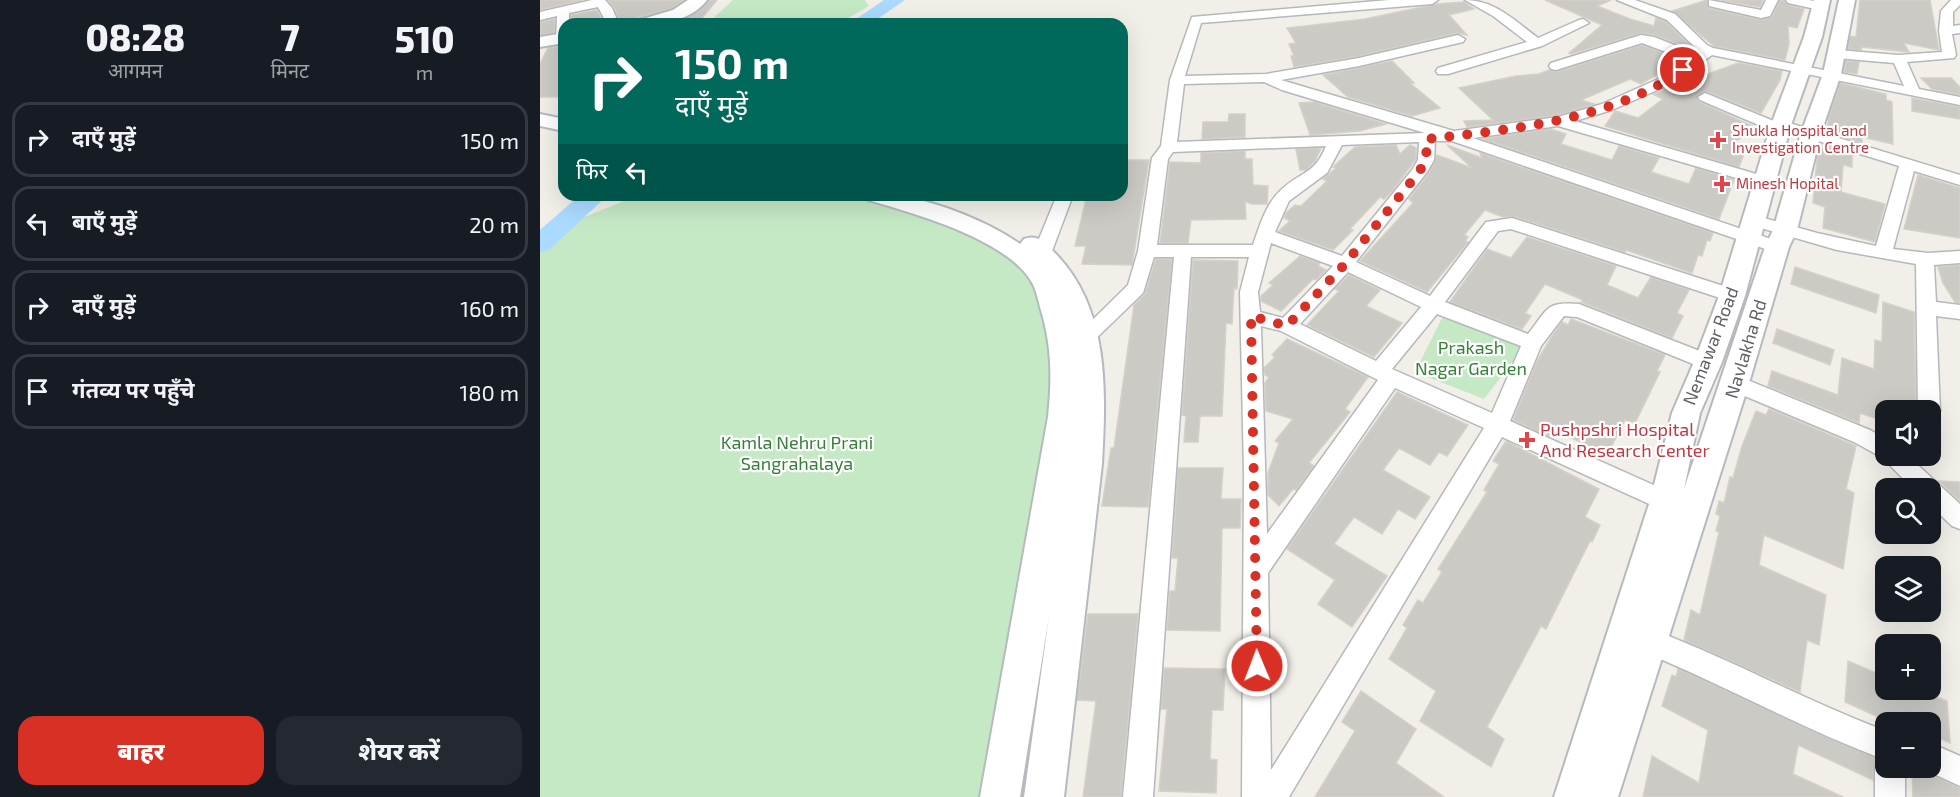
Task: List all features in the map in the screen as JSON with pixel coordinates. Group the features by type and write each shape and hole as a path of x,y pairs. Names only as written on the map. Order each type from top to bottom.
{"main road":[{"path":"666,18 699,0"},
{"name":"Navlakha Rd","path":"1598,797 1781,238 1811,133 1834,64 1847,0"},
{"name":"Nemawar Road","path":"1574,797 1666,501 1686,413 1708,362 1732,296 1764,181 1813,38 1821,3"},
{"path":"541,43 558,40"},
{"path":"540,110 558,113"},
{"path":"540,120 558,124"},
{"path":"897,201 925,209 991,238 1026,259 1041,276 1075,347 1092,406 1044,797"},
{"path":"935,201 983,218 1018,234 1043,251 1061,271 1068,284 1075,347 1029,637 1000,797"}],"street":[{"path":"1075,347 1136,288 1147,251 1160,158 1169,147 1178,80 1196,20 1301,6 1432,0"},
{"path":"1471,0 1497,13 1537,43"},
{"path":"1623,0 1671,17 1702,48 1704,55"},
{"path":"1713,3 1761,14 1766,13 1772,0"},
{"path":"1792,0 1821,3"},
{"path":"1556,66 1641,39 1704,55 1802,69 1834,64 1954,55 1945,40 1953,29 1947,11 1958,0"},
{"path":"540,16 598,1 606,8 610,18"},
{"path":"563,11 563,18"},
{"path":"1443,71 1537,43 1583,23"},
{"path":"1178,80 1266,78 1359,62 1458,39"},
{"path":"1169,147 1427,139 1559,121 1607,107 1638,94 1668,80 1704,55"},
{"path":"1898,59 1905,69 1913,91"},
{"path":"1834,64 1913,91 1960,101"},
{"path":"1266,78 1287,87 1781,238 1925,260 1960,257"},
{"path":"1705,97 1781,127 1811,133 1960,180"},
{"path":"1559,121 1764,181"},
{"path":"1287,326 1345,264 1419,172 1426,160 1427,139"},
{"path":"1257,797 1256,570 1249,291 1269,223 1286,194 1317,176 1328,164 1336,141"},
{"path":"1884,253 1908,164"},
{"path":"1043,251 1063,201"},
{"path":"1256,570 1385,374 1492,226 1512,223 1732,296"},
{"path":"1147,251 1183,251 1263,243 1345,264 1433,305 1532,343"},
{"path":"1138,797 1183,251"},
{"path":"1925,260 1929,400"},
{"path":"1927,308 1960,312"},
{"path":"1272,797 1498,425 1532,343 1559,309 1580,311 1708,362"},
{"path":"1251,316 1287,326 1385,374 1692,513"},
{"path":"1735,382 1875,444"},
{"path":"1904,466 1917,478"},
{"path":"1941,501 1960,519"},
{"path":"1648,641 1675,651 1844,730 1875,742"},
{"path":"1941,763 1960,771"},
{"path":"1890,778 1890,797"}],"green space":[{"path":"733,0 865,0 869,6 848,18 714,18"},
{"name":"Kamla Nehru Prani Sangrahalaya","path":"624,201 897,201 925,209 1026,259 1065,357 1000,797 540,797 540,235"},
{"name":"Prakash Nagar Garden","path":"1445,312 1527,343 1484,399 1415,372"}],"building":[{"path":"540,0 582,0 540,10"},
{"path":"608,0 684,0 672,8 635,18 619,18"},
{"path":"709,0 717,0 702,18 687,18 701,9"},
{"path":"1545,0 1611,0 1597,6 1654,26 1656,18 1666,22 1696,51 1655,35 1641,33 1571,54 1569,53 1602,25"},
{"path":"1707,0 1708,8 1760,20 1772,17 1780,0 1784,0 1788,5 1804,9 1797,28 1788,26 1789,44 1785,60 1714,46 1672,11"},
{"path":"1721,0 1763,0 1760,7"},
{"path":"1860,0 1930,0 1939,50 1904,43 1909,52 1862,47 1861,50 1848,49 1850,36 1856,37"},
{"path":"1464,2 1474,9 1449,15 1467,35 1457,33 1359,56 1294,67 1291,56 1294,56 1289,44 1296,43 1287,28 1365,19 1436,4"},
{"path":"597,10 601,18 571,18 571,15"},
{"path":"555,19 554,32 540,35 540,22"},
{"path":"1642,45 1683,60 1641,84 1630,79 1581,100 1594,104 1558,115 1467,127 1464,121 1493,120 1459,88 1516,76 1539,74 1549,70 1557,72"},
{"path":"558,46 558,97 540,97 540,64 548,48"},
{"path":"1392,61 1414,83 1411,84 1440,108 1412,116 1348,97 1323,75"},
{"path":"1846,61 1859,62 1857,74 1844,72"},
{"path":"1738,63 1782,71 1780,80 1761,113 1706,91 1696,96 1699,102 1757,128 1734,142 1747,146 1739,167 1605,126 1615,111 1638,118 1663,99 1653,94"},
{"path":"1921,78 1951,78 1960,87 1960,95 1932,89"},
{"path":"1840,83 1886,94 1886,100 1892,102 1893,144 1862,137 1862,143 1824,131 1827,130"},
{"path":"1912,98 1960,107 1960,119 1912,111"},
{"path":"1314,102 1386,124 1360,131 1310,135 1299,103"},
{"path":"1229,114 1245,114 1245,137 1202,139 1203,122 1228,122"},
{"path":"1550,129 1566,134 1561,144 1612,160 1619,146 1659,158 1651,172 1689,184 1696,168 1734,180 1719,219 1483,139"},
{"path":"1396,145 1400,154 1410,145 1416,148 1416,159 1392,191 1384,199 1380,197 1333,250 1279,231 1290,221 1284,218 1286,213 1295,205 1301,206 1327,181 1323,179 1336,168 1333,167 1355,147"},
{"path":"1447,145 1482,158 1480,153 1713,233 1710,241 1707,240 1702,256 1698,255 1692,273 1626,250 1625,252 1513,216 1503,217 1485,210 1464,235 1468,237 1465,241 1468,242 1427,292 1360,261 1413,203 1409,199 1429,173 1437,155 1472,168"},
{"path":"1823,145 1852,154 1852,167 1843,165 1841,192 1885,204 1875,242 1823,228 1825,207 1813,203 1817,160 1820,147 1823,148"},
{"path":"1321,148 1315,161 1306,170 1300,170 1296,149"},
{"path":"1245,151 1245,159 1252,159 1253,185 1268,186 1267,204 1251,204 1245,201 1246,219 1191,220 1188,243 1160,243 1170,162 1201,163 1201,153"},
{"path":"1128,160 1149,160 1132,265 1082,264 1086,246 1075,246 1086,201 1128,201"},
{"path":"1918,175 1960,188 1960,238 1904,229"},
{"path":"1527,237 1616,266 1607,285 1638,298 1651,277 1689,290 1677,313 1683,316 1672,338 1581,302 1583,300 1545,284 1525,313 1531,316 1522,329 1450,302 1487,249 1511,258"},
{"path":"1300,256 1320,263 1318,266 1326,270 1316,280 1313,279 1281,311 1261,301 1261,296 1273,285 1269,283"},
{"path":"1156,259 1172,259 1148,507 1102,506 1111,448 1114,448 1134,305 1145,294"},
{"path":"1193,260 1238,261 1237,289 1234,288 1232,324 1226,323 1222,416 1200,416 1198,442 1184,442 1186,416 1182,415"},
{"path":"1960,265 1960,303 1955,302 1943,283 1938,267"},
{"path":"1795,267 1879,295 1876,313 1791,284"},
{"path":"1349,275 1380,290 1366,306 1402,323 1374,357 1307,325 1339,291 1335,289"},
{"path":"1883,302 1914,312 1916,400 1875,400 1875,418 1860,413 1859,423 1768,386 1772,371 1838,395 1842,358 1874,369 1875,340 1882,342"},
{"path":"1571,319 1665,355 1657,371 1660,372 1635,423 1625,420 1607,455 1553,429 1549,436 1513,420 1537,361 1562,322 1568,325"},
{"path":"1777,329 1834,350 1830,365 1773,343"},
{"path":"1287,339 1368,377 1345,409 1350,412 1309,463 1314,466 1296,490 1293,489 1279,506 1268,495 1268,473 1279,443 1275,441 1293,419 1266,411 1265,383 1269,377 1265,375 1264,368 1275,357 1272,355"},
{"path":"1397,392 1468,425 1447,456 1439,452 1430,465 1399,448 1383,470 1430,497 1415,519 1398,509 1382,534 1354,517 1334,544 1387,576 1352,627 1318,604 1335,580 1287,549"},
{"path":"1769,409 1856,446 1846,489 1854,493 1843,569 1764,535 1759,565 1826,595 1819,645 1807,640 1800,692 1684,640 1691,610 1700,615 1719,532 1716,531 1720,516 1716,514 1719,501 1724,503 1730,477 1733,478 1742,446 1756,411 1766,415"},
{"path":"1506,441 1599,489 1585,517 1600,525 1546,629 1541,626 1487,727 1504,739 1491,767 1420,721 1436,691 1389,659 1407,628 1403,625 1418,600 1423,603 1442,572 1438,569 1487,492 1484,490 1499,464 1493,461"},
{"path":"1178,468 1223,468 1221,499 1241,499 1240,528 1222,528 1220,631 1167,630 1170,591 1175,591 1178,558 1172,558"},
{"path":"1941,481 1960,482 1960,501 1941,483"},
{"path":"1088,614 1138,614 1121,797 1083,797 1096,701 1077,700"},
{"path":"1848,661 1875,673 1875,700 1941,699 1947,701 1950,743 1941,739 1941,712 1875,712 1875,715 1845,702"},
{"path":"1164,668 1225,669 1223,710 1212,710 1210,759 1217,760 1216,793 1159,791 1167,709 1161,709"},
{"path":"1678,669 1875,758 1873,780 1798,745 1793,774 1843,797 1643,797 1652,756 1699,783 1708,730 1662,706 1672,675 1676,677"},
{"path":"1361,691 1416,729 1396,763 1444,797 1315,797 1355,731 1342,722"},
{"path":"1912,778 1940,778 1960,788 1960,797 1913,797"}],"waterway":[{"path":"868,18 896,0"},
{"path":"540,244 588,201"}],"place":[{"name":"Shukla Hospital and Investigation Centre","path":"1718,140"},
{"name":"Minesh Hopital","path":"1722,184"},
{"name":"Pushpshri Hospital And Research Center","path":"1527,440"}],"route":[{"path":"1257,666 1251,316 1287,326 1345,264 1419,172 1426,160 1427,139 1559,121 1607,107 1668,80 1683,70"}]}
